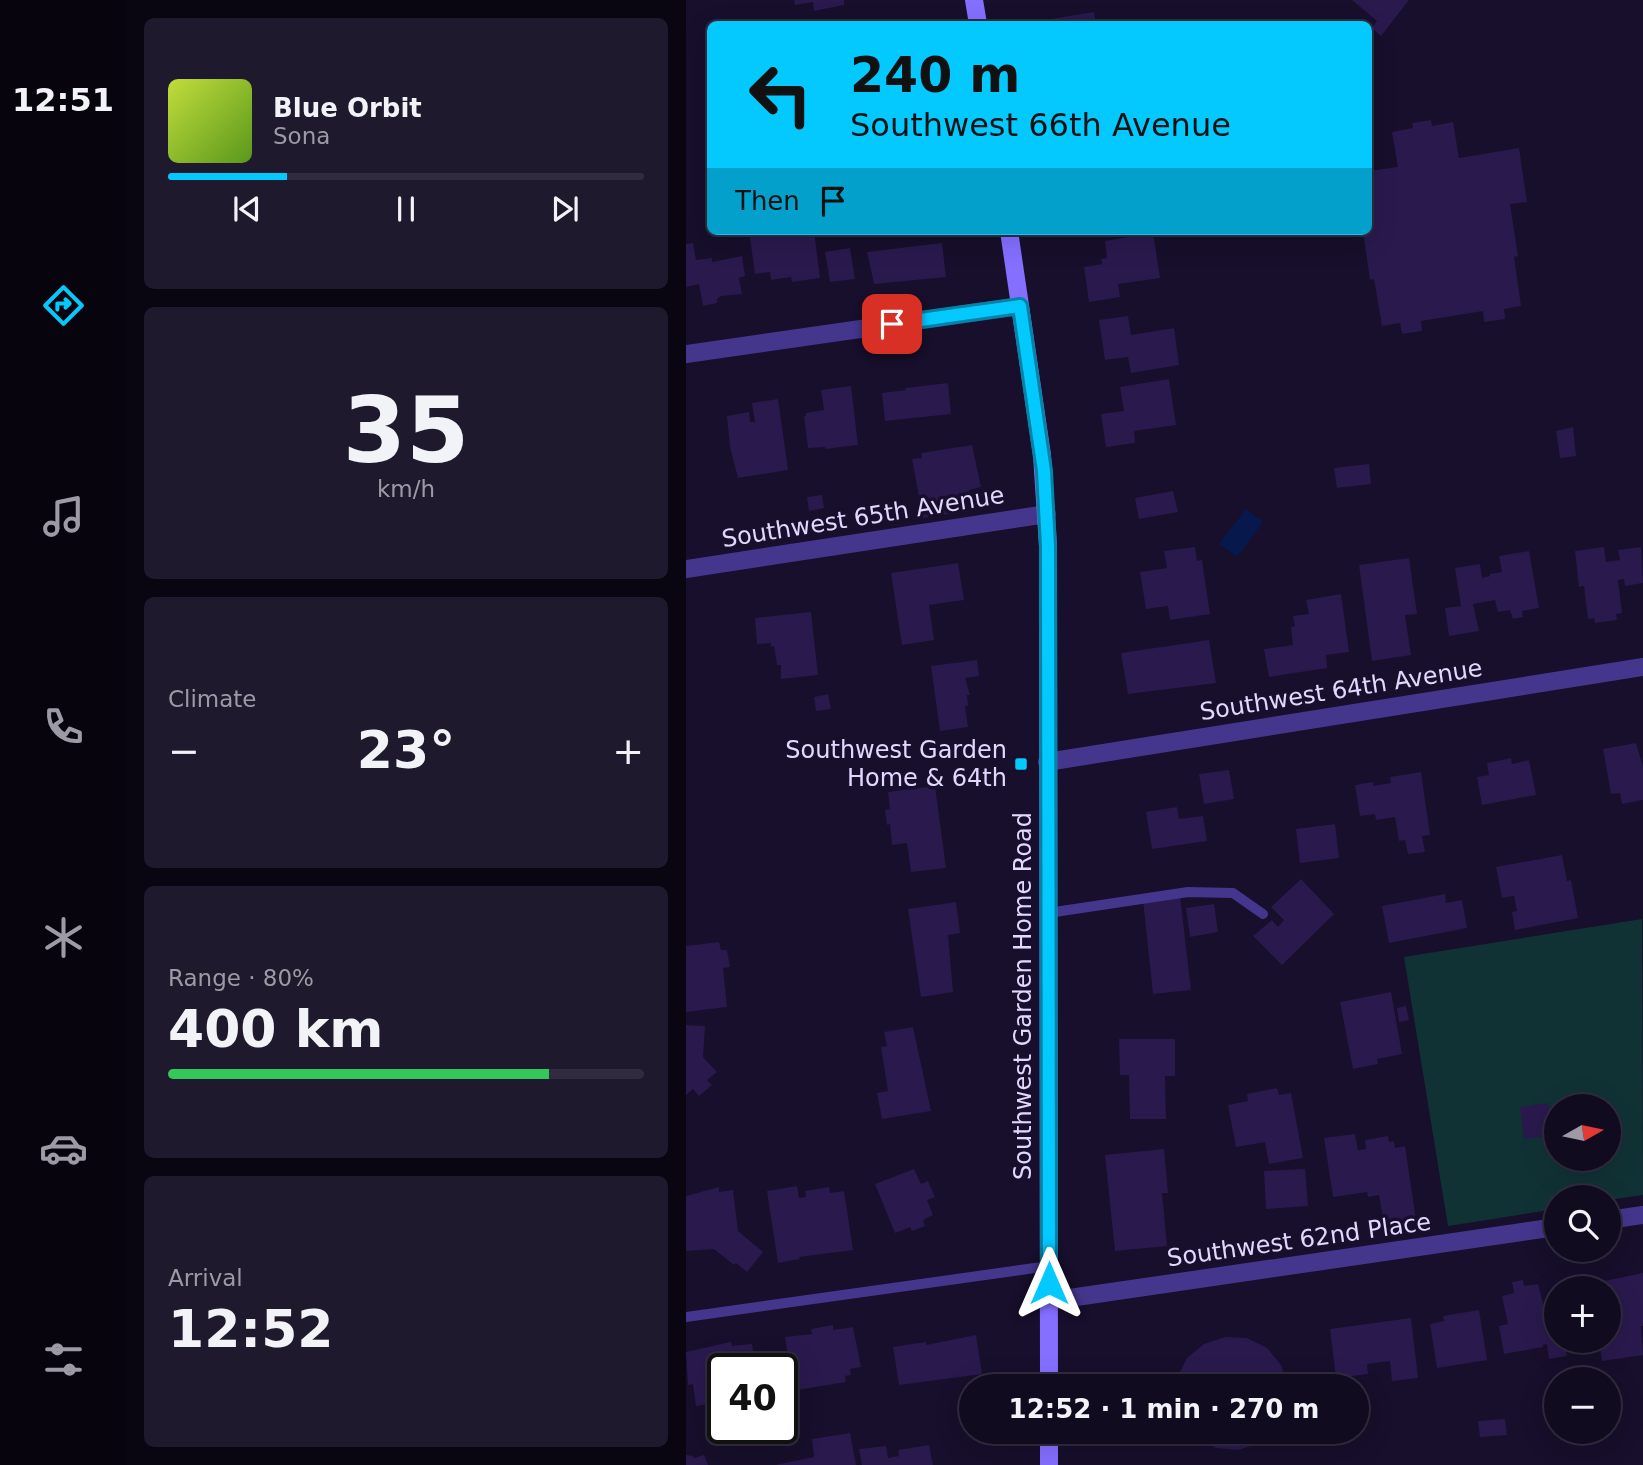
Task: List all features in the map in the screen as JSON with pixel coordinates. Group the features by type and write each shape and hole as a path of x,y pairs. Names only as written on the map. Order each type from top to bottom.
{"street":[{"path":"974,0 978,21"},
{"name":"Southwest Garden Home Road","path":"1010,235 1042,455 1047,514 1049,1374"},
{"path":"686,355 1020,306"},
{"name":"Southwest 65th Avenue","path":"686,569 1047,514"},
{"name":"Southwest 64th Avenue","path":"1047,762 1643,667"},
{"path":"1621,1218 1643,1215"},
{"name":"Southwest 62nd Place","path":"1049,1301 1544,1229"},
{"path":"1049,1444 1049,1465"}],"lane":[{"path":"1048,913 1188,892 1233,893 1263,914"},
{"path":"686,1317 1049,1266"}],"green space":[{"path":"1642,919 1643,1195 1621,1198 1621,1185 1544,1185 1544,1211 1448,1226 1404,957"}],"shaded area":[{"path":"1246,509 1263,522 1237,557 1219,544"}],"building":[{"path":"794,0 844,0 844,5 814,11 813,2 795,5"},
{"path":"1352,0 1409,0 1381,36 1372,28 1377,21"},
{"path":"1094,12 1096,21 1039,21"},
{"path":"1431,120 1432,126 1453,122 1459,158 1519,148 1527,202 1510,204 1518,256 1514,257 1521,306 1504,309 1505,319 1484,322 1483,311 1421,321 1422,331 1402,334 1400,323 1382,326 1374,279 1370,280 1364,235 1372,235 1372,170 1398,167 1392,132 1413,128 1412,123"},
{"path":"750,235 815,235 820,278 792,282 791,277 771,280 770,272 755,274"},
{"path":"1153,235 1160,278 1118,284 1120,297 1089,302 1084,267 1102,264 1101,259 1107,258 1105,241"},
{"path":"693,243 696,260 712,258 712,262 742,256 745,276 739,278 742,294 721,296 717,303 703,306 699,284 686,287 686,244"},
{"path":"942,243 946,277 874,284 867,252"},
{"path":"850,248 855,279 830,282 825,252"},
{"path":"1128,316 1131,335 1174,328 1179,365 1131,373 1128,357 1105,360 1099,320"},
{"path":"1169,379 1176,425 1134,431 1135,443 1106,447 1101,414 1124,411 1120,387"},
{"path":"948,383 951,414 885,421 882,393"},
{"path":"851,386 858,445 808,448 804,416 806,413 824,410 821,390"},
{"path":"778,399 788,470 738,478 730,447 727,416 749,412 750,422 755,422 752,403"},
{"path":"1573,427 1576,456 1560,458 1556,431"},
{"path":"972,445 981,487 969,490 973,510 923,518 912,459 922,458 921,453"},
{"path":"1369,464 1371,484 1337,488 1334,468"},
{"path":"1173,491 1178,512 1139,519 1135,498"},
{"path":"822,495 824,508 809,511 807,497"},
{"path":"898,505 900,519 884,522 882,507"},
{"path":"1195,547 1197,561 1202,560 1210,614 1170,620 1168,606 1146,609 1140,572 1167,568 1164,551"},
{"path":"1604,547 1606,562 1620,560 1618,550 1641,547 1643,583 1625,586 1624,579 1618,580 1622,613 1616,614 1617,620 1595,623 1594,618 1588,619 1584,586 1579,587 1575,551"},
{"path":"1529,551 1539,608 1522,611 1523,617 1513,619 1510,610 1498,612 1495,600 1473,604 1479,631 1449,636 1445,608 1461,606 1455,568 1480,564 1482,578 1502,572 1499,556"},
{"path":"1409,558 1417,614 1405,615 1411,655 1372,661 1359,565"},
{"path":"958,563 964,600 929,605 934,640 902,645 891,573"},
{"path":"1341,594 1349,652 1326,655 1327,668 1269,677 1264,649 1293,645 1293,616 1309,614 1306,600"},
{"path":"811,612 818,675 781,679 781,665 777,665 774,646 771,647 771,643 757,644 755,618"},
{"path":"1209,640 1216,683 1128,694 1121,653"},
{"path":"977,660 979,676 965,678 970,695 967,695 968,706 965,706 968,727 940,731 931,666"},
{"path":"828,694 831,709 816,711 814,697"},
{"path":"1636,743 1643,767 1643,800 1622,804 1620,793 1611,794 1603,749"},
{"path":"1511,758 1512,764 1529,760 1536,795 1482,805 1477,777 1489,775 1487,763"},
{"path":"1229,770 1234,799 1204,804 1199,774"},
{"path":"1421,772 1430,835 1422,836 1425,852 1408,854 1405,840 1399,841 1395,817 1376,820 1375,814 1360,816 1355,785 1391,783 1390,777"},
{"path":"935,786 946,868 911,872 907,843 892,845 890,824 887,825 885,810 890,809 888,792"},
{"path":"1177,807 1179,819 1203,816 1207,841 1152,849 1146,812"},
{"path":"1335,824 1339,858 1300,863 1296,829"},
{"path":"1562,855 1567,881 1571,880 1578,918 1515,930 1512,912 1517,911 1514,896 1502,898 1496,867"},
{"path":"1301,879 1334,914 1282,965 1253,936 1272,920 1278,927 1284,920 1271,907"},
{"path":"1445,894 1446,903 1462,900 1467,928 1389,943 1382,906"},
{"path":"1180,896 1191,990 1153,994 1143,900"},
{"path":"956,902 960,933 948,935 953,992 921,997 908,909"},
{"path":"1214,904 1218,932 1190,937 1186,908"},
{"path":"719,942 721,950 727,950 730,967 723,968 727,1007 686,1012 686,946"},
{"path":"1391,992 1402,1054 1377,1059 1378,1064 1353,1069 1340,1002"},
{"path":"1406,1006 1409,1020 1399,1022 1397,1008"},
{"path":"686,1025 705,1026 703,1057 717,1072 707,1080 712,1085 699,1096 693,1089 686,1095"},
{"path":"913,1027 931,1111 882,1119 877,1093 888,1091 881,1047 887,1046 884,1032"},
{"path":"1119,1039 1175,1039 1175,1076 1165,1076 1166,1119 1130,1119 1129,1075 1120,1075"},
{"path":"1277,1088 1279,1095 1291,1093 1303,1158 1269,1164 1265,1142 1236,1147 1228,1105 1248,1101 1247,1094"},
{"path":"1544,1104 1544,1136 1524,1139 1520,1107"},
{"path":"1355,1134 1358,1150 1366,1149 1365,1140 1388,1136 1389,1142 1394,1141 1395,1148 1405,1146 1416,1220 1384,1224 1379,1195 1368,1197 1367,1192 1333,1197 1324,1138"},
{"path":"1164,1149 1168,1193 1162,1193 1167,1246 1115,1251 1105,1155"},
{"path":"914,1169 921,1184 928,1181 935,1197 927,1200 933,1215 923,1220 925,1226 912,1231 910,1227 895,1233 875,1184"},
{"path":"1305,1169 1308,1206 1266,1209 1264,1171"},
{"path":"797,1186 799,1198 806,1197 805,1191 829,1187 830,1193 844,1191 853,1250 799,1257 800,1259 778,1263 767,1191"},
{"path":"719,1187 719,1192 733,1190 738,1231 763,1252 747,1272 714,1249 686,1251 686,1196"},
{"path":"1643,1273 1643,1355 1602,1361 1601,1353 1621,1353 1621,1278"},
{"path":"1523,1280 1524,1286 1538,1284 1544,1307 1544,1345 1504,1354 1499,1326 1508,1324 1502,1296 1514,1293 1512,1282"},
{"path":"1479,1310 1487,1360 1437,1368 1430,1324 1444,1321 1443,1316"},
{"path":"1411,1318 1418,1378 1392,1381 1390,1361 1367,1364 1368,1374 1336,1374 1330,1329"},
{"path":"833,1325 833,1330 853,1327 861,1367 850,1369 851,1375 845,1376 846,1382 798,1390 798,1353 787,1353 785,1337 812,1334 811,1329"},
{"path":"976,1335 982,1374 959,1374 959,1377 899,1385 893,1347 926,1342 926,1345"},
{"path":"1225,1337 1247,1338 1267,1348 1281,1365 1284,1374 1179,1374 1187,1358 1204,1344"},
{"path":"731,1342 732,1346 752,1344 753,1353 707,1353 707,1404 696,1406 693,1384 688,1385 686,1352"},
{"path":"1548,1353 1566,1353 1567,1356 1549,1359"},
{"path":"1505,1419 1507,1435 1480,1437 1478,1421"},
{"path":"850,1433 856,1465 775,1465 814,1457 812,1439"},
{"path":"1208,1444 1257,1444 1238,1450 1216,1448"},
{"path":"929,1445 933,1465 862,1465 859,1449 886,1446 888,1458 899,1456 898,1450"},
{"path":"686,1455 694,1458 704,1455 708,1465 686,1465"}],"place":[{"name":"Southwest Garden Home & 64th","path":"1021,764"}],"route":[{"path":"892,324 1020,306 1044,471 1048,546 1049,1283"}]}
